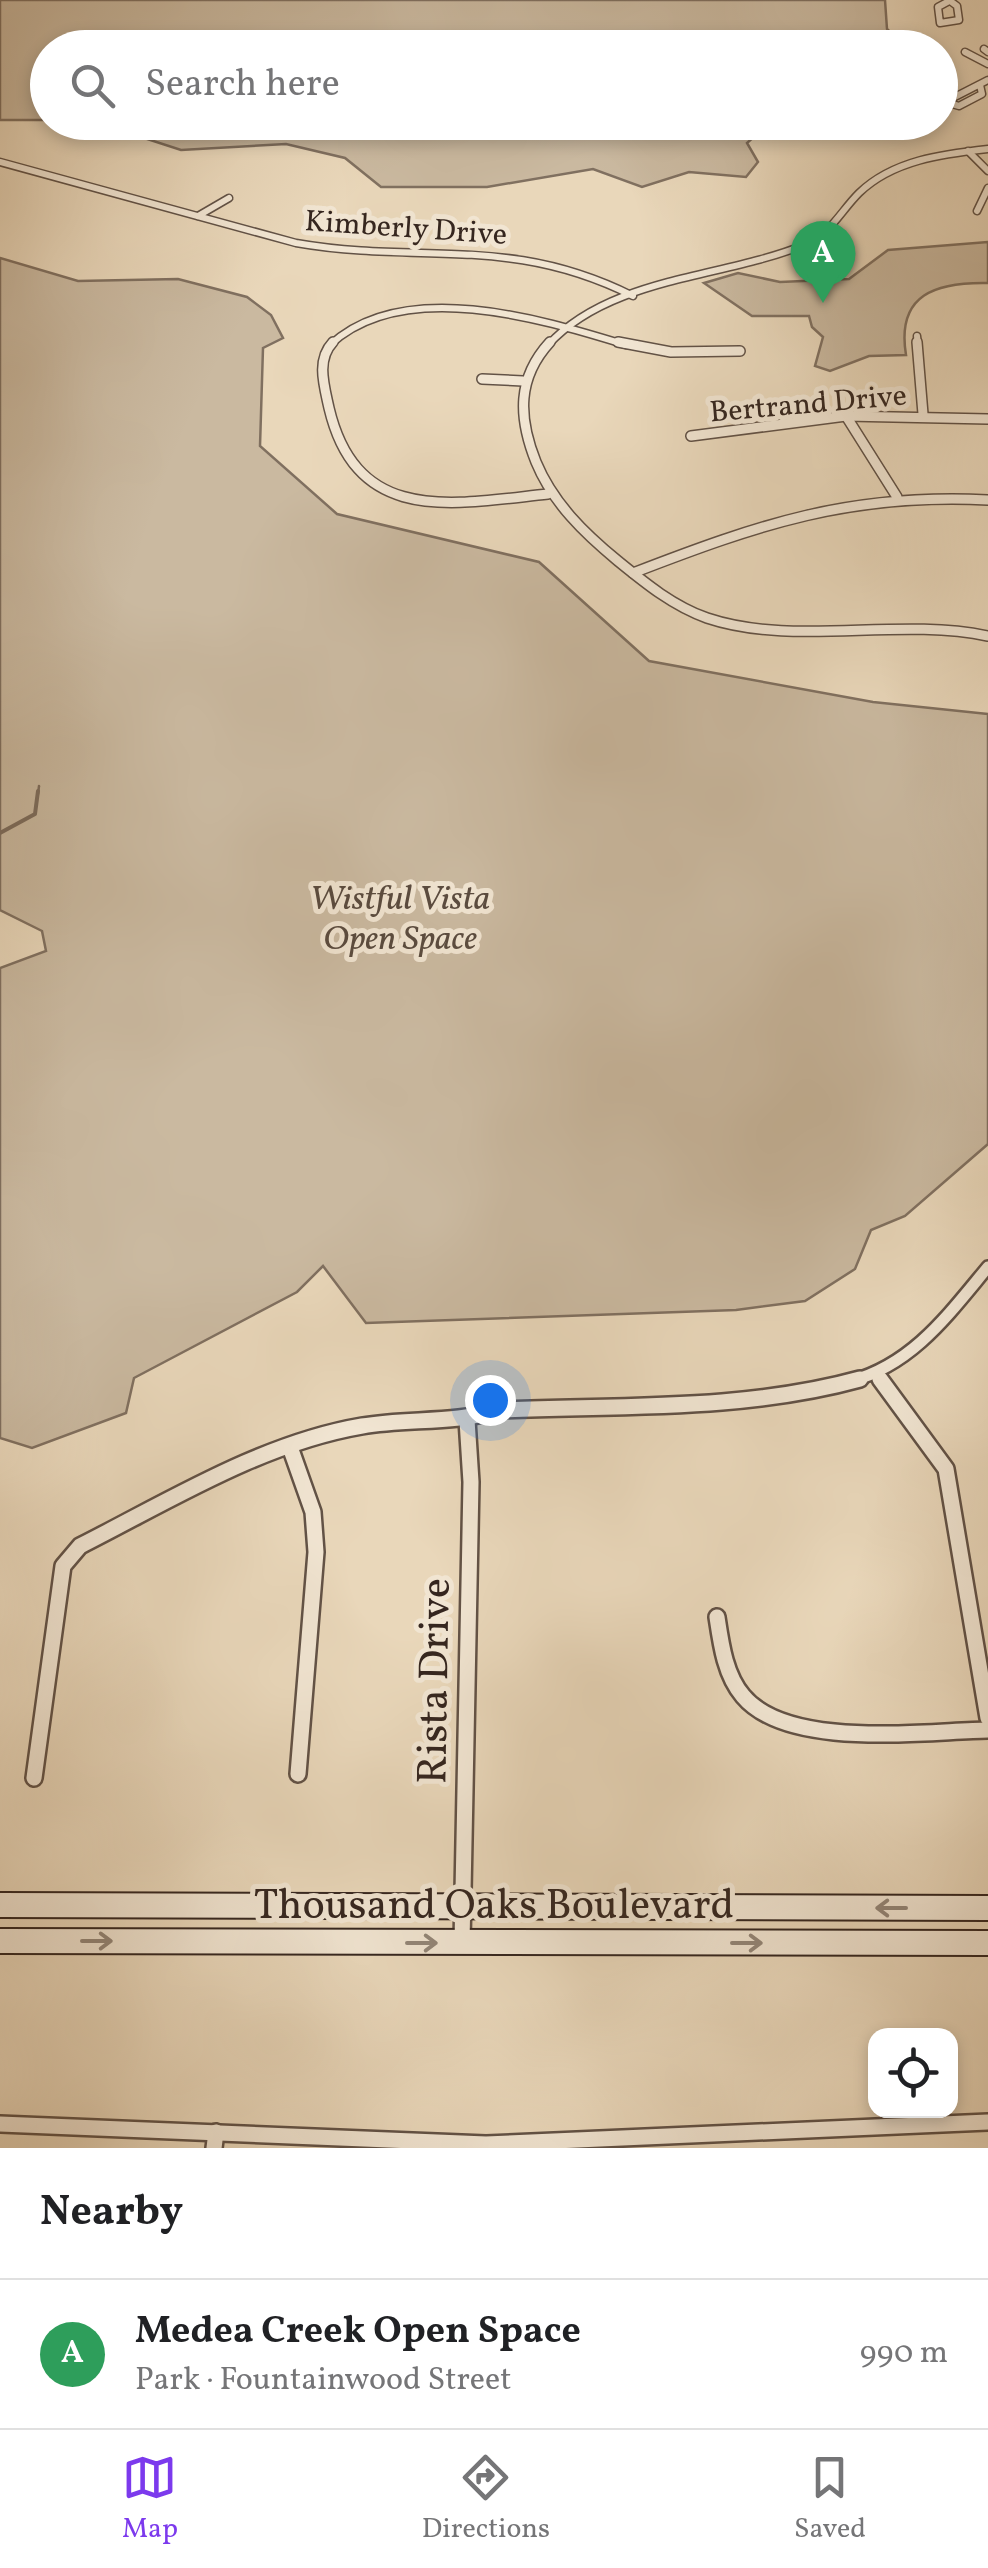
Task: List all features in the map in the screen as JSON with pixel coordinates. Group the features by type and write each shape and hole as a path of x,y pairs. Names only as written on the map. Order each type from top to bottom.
{"main road":[{"name":"Thousand Oaks Boulevard","path":"0,1905 988,1908"},
{"name":"Thousand Oaks Boulevard","path":"0,1941 988,1943"}],"street":[{"path":"965,52 988,64"},
{"path":"958,93 984,83 982,94 958,104"},
{"path":"988,150 920,161 878,179 856,197 839,224 804,246 632,296 568,326 538,353 523,381 522,412 548,494 571,522 669,600 721,622 788,628 928,624 988,636"},
{"path":"968,151 988,171"},
{"name":"Kimberly Drive","path":"0,162 336,250 481,252 528,258 596,276 632,296"},
{"path":"977,211 988,188"},
{"path":"198,216 229,198"},
{"path":"548,494 457,501 418,499 383,489 356,472 343,453 320,368 324,353 344,333 401,314 514,314 648,350 740,351"},
{"path":"917,336 923,414"},
{"path":"482,379 523,381"},
{"name":"Bertrand Drive","path":"692,436 846,416 923,414 988,419"},
{"path":"846,416 897,497"},
{"path":"633,573 776,518 834,503 897,497 988,500"},
{"path":"34,1778 58,1585 69,1556 243,1464 362,1426 467,1420 499,1410 753,1400 808,1393 878,1374 928,1339 988,1267"},
{"path":"878,1374 946,1469 988,1718"},
{"name":"Rista Drive","path":"462,1944 471,1482 467,1420"},
{"path":"290,1447 314,1512 316,1552 298,1774"},
{"path":"718,1617 735,1685 753,1707 798,1727 988,1730"},
{"path":"0,2124 215,2140 486,2146 988,2122"}],"green space":[{"path":"0,0 885,0 888,30 30,30 30,120 0,120"},
{"path":"150,140 750,140 747,143 758,162 746,177 689,172 642,187 593,169 487,187 381,187 345,158 286,144 181,150"},
{"path":"988,242 988,283 952,285 924,296 907,318 906,355 869,356 830,371 815,366 823,337 812,327 809,316 752,316 704,283 738,273 780,282 849,279 888,250"},
{"name":"Wistful Vista Open Space","path":"0,258 78,281 178,279 247,297 271,315 283,338 263,348 260,446 337,514 539,562 649,661 873,702 988,714 988,1144 905,1216 871,1230 855,1269 805,1301 736,1310 366,1323 323,1266 297,1292 134,1378 126,1413 32,1448 0,1438 0,968 46,951 42,931 0,910"}],"waterway":[{"path":"38,794 39,786"},
{"path":"0,833 35,814 38,791"}],"place":[{"name":"Medea Creek Open Space","path":"823,303"}]}
